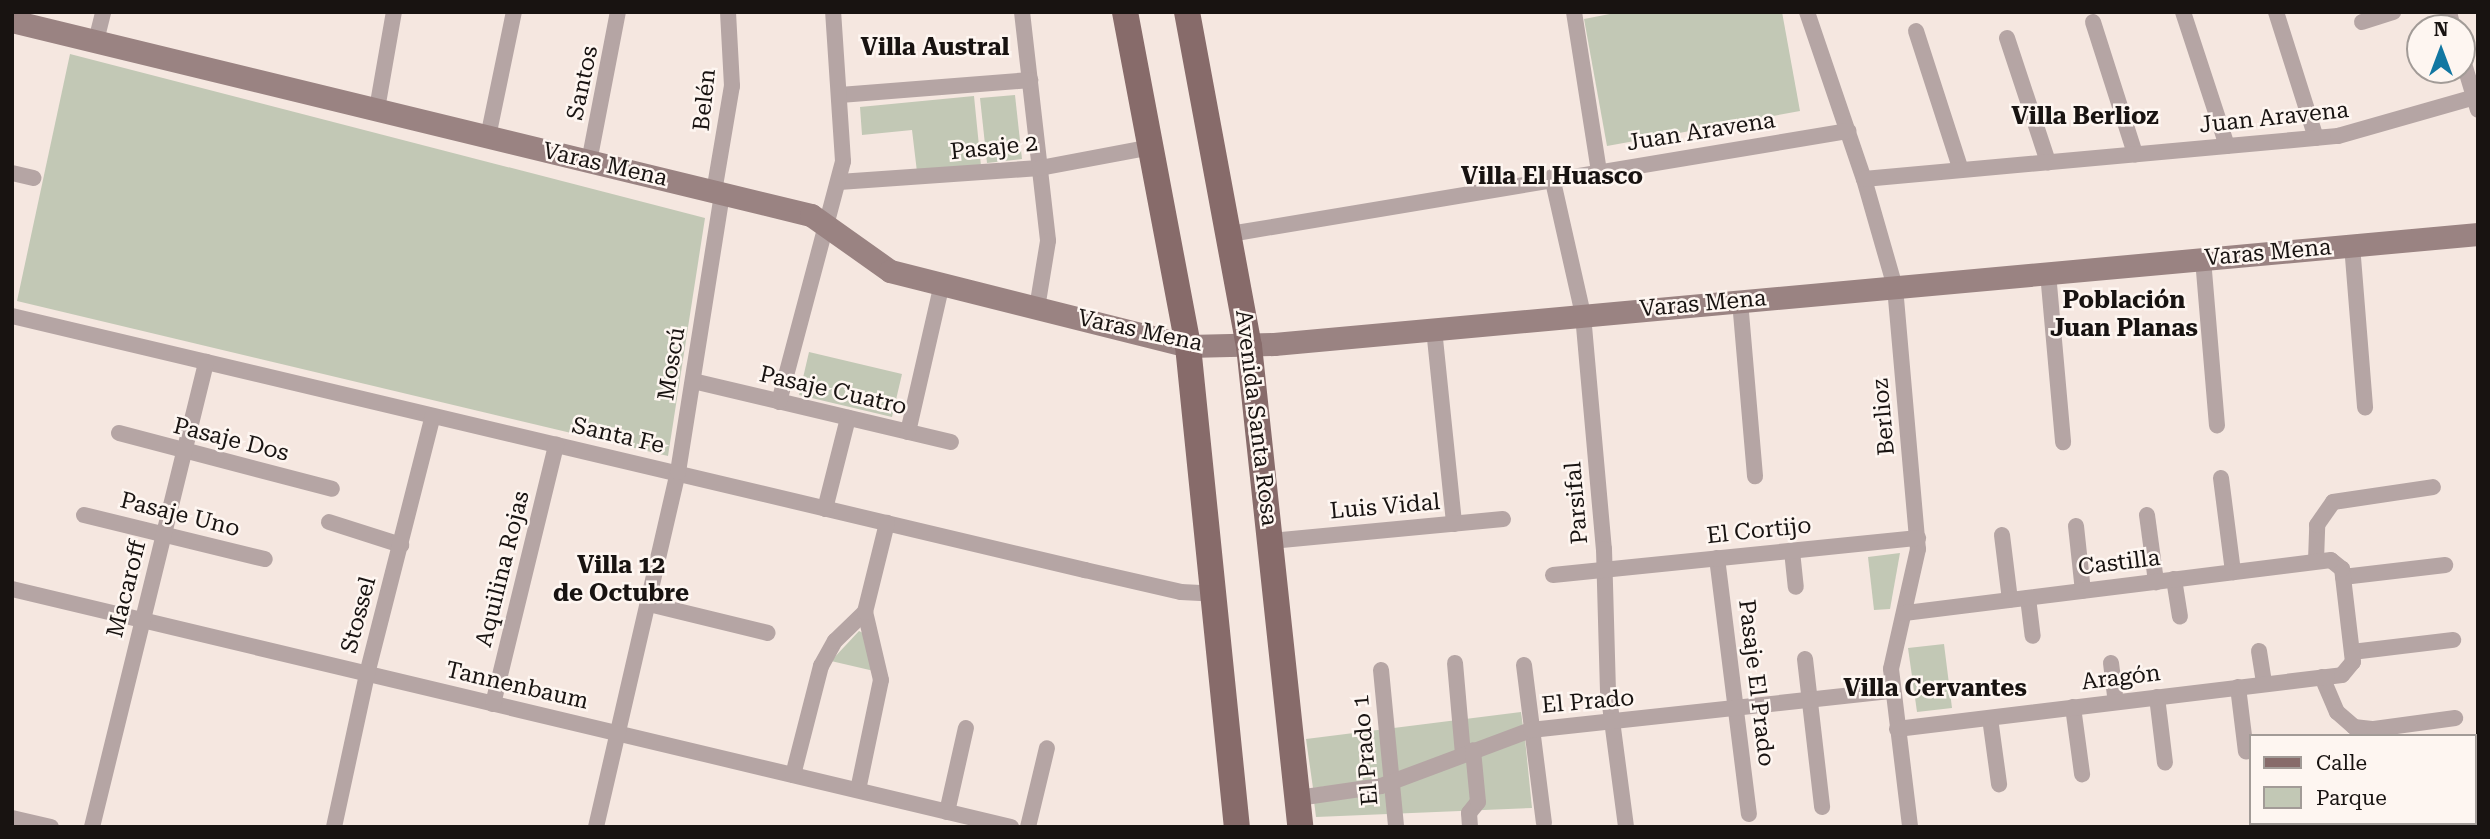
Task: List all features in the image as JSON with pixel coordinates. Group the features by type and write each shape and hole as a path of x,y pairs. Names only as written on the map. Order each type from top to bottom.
{"main road":[{"path":"1125,12 1188,346 1237,827"},
{"name":"Avenida Santa Rosa","path":"1187,12 1250,346 1300,827"}],"street":[{"path":"96,41 103,12"},
{"path":"377,109 394,12"},
{"path":"488,137 514,12"},
{"name":"Santos","path":"589,162 618,12"},
{"name":"Belén","path":"718,192 732,86 728,12"},
{"path":"779,402 824,221 839,182 844,147 833,12"},
{"path":"1022,12 1048,241 1037,308"},
{"path":"1574,12 1600,171"},
{"name":"Berlioz","path":"1807,12 1864,179 1895,287 1917,538 1916,570 1892,660 1892,691 1910,827"},
{"path":"2183,12 2227,146"},
{"path":"2276,12 2316,138"},
{"path":"2362,22 2393,12"},
{"name":"Varas Mena","path":"12,21 718,192 824,221 876,265 1188,346 1250,346 2478,234"},
{"path":"2093,22 2135,154"},
{"path":"1916,31 1961,170"},
{"path":"2007,38 2048,162"},
{"path":"840,95 1030,80"},
{"path":"2471,84 2476,101"},
{"name":"Juan Aravena","path":"1864,179 2364,132 2476,101"},
{"name":"Juan Aravena","path":"1230,234 1552,177 1848,131"},
{"name":"Pasaje 2","path":"839,182 1040,168 1151,147"},
{"path":"12,173 33,178"},
{"name":"Parsifal","path":"1552,177 1583,315 1605,569 1612,723 1626,827"},
{"name":"Moscú","path":"596,827 699,382 718,192"},
{"path":"2352,245 2365,407"},
{"path":"2203,259 2217,425"},
{"path":"2048,273 2063,442"},
{"path":"908,432 942,284"},
{"path":"1740,301 1755,476"},
{"name":"Santa Fe","path":"12,316 1181,592 1215,594"},
{"path":"1434,329 1454,524"},
{"name":"Macaroff","path":"92,827 206,362"},
{"name":"Pasaje Cuatro","path":"699,382 951,442"},
{"name":"Stossel","path":"334,827 367,674 433,416"},
{"path":"825,509 848,418"},
{"name":"Pasaje Dos","path":"119,433 332,489"},
{"name":"Aquilina Rojas","path":"493,704 556,445"},
{"path":"2221,478 2233,572"},
{"path":"2316,561 2317,524 2333,502 2432,486"},
{"name":"Pasaje Uno","path":"84,515 265,559"},
{"path":"2147,515 2156,582"},
{"name":"Luis Vidal","path":"1271,541 1503,519"},
{"path":"329,522 401,545"},
{"path":"858,790 881,680 865,612 887,523"},
{"path":"2076,526 2083,591"},
{"path":"2002,535 2010,600"},
{"name":"El Cortijo","path":"1553,575 1917,538"},
{"path":"1792,551 1796,587"},
{"name":"Pasaje El Prado","path":"1717,558 1749,814"},
{"name":"Castilla","path":"1904,613 2316,561 2341,570 2445,565"},
{"path":"2341,570 2352,652 2453,639"},
{"path":"2175,579 2180,617"},
{"name":"Tannenbaum","path":"12,589 1011,827"},
{"path":"2028,598 2033,636"},
{"path":"649,604 768,633"},
{"path":"793,775 821,666 835,641 865,612"},
{"path":"2259,651 2264,684"},
{"name":"Aragón","path":"1897,729 2322,677 2350,670 2352,652"},
{"path":"1805,659 1822,807"},
{"path":"1455,663 1478,802 1469,813 1470,827"},
{"path":"2111,663 2116,702"},
{"path":"1524,665 1544,823"},
{"name":"El Prado 1","path":"1381,670 1396,827"},
{"path":"2322,677 2337,712 2354,727 2455,718"},
{"path":"2238,687 2246,752"},
{"name":"El Prado","path":"1298,798 1392,782 1531,730 1736,710 1892,691"},
{"path":"2157,697 2165,763"},
{"path":"2073,707 2082,774"},
{"path":"1990,718 1998,784"},
{"path":"947,811 966,728"},
{"path":"1028,827 1047,748"},
{"path":"12,818 51,827"}],"green space":[{"path":"1620,12 1782,12 1800,111 1607,146 1584,19"},
{"path":"70,54 705,218 668,456 17,301"},
{"path":"1015,95 1022,159 987,163 980,98"},
{"path":"974,96 981,166 917,172 912,130 862,135 860,107"},
{"path":"809,352 902,374 892,417 799,395"},
{"path":"1900,553 1890,609 1874,610 1868,557"},
{"path":"859,631 865,634 874,671 831,661"},
{"path":"1944,644 1952,708 1917,712 1908,648"},
{"path":"1521,712 1523,727 1379,780 1313,788 1306,739"},
{"path":"1525,739 1532,808 1316,817 1314,801"}],"district":[{"name":"Villa Austral","path":"935,48"},
{"name":"Villa Berlioz","path":"2085,117"},
{"name":"Villa El Huasco","path":"1552,177"},
{"name":"Población Juan Planas","path":"2124,315"},
{"name":"Villa 12 de Octubre","path":"621,580"},
{"name":"Villa Cervantes","path":"1935,689"}]}
